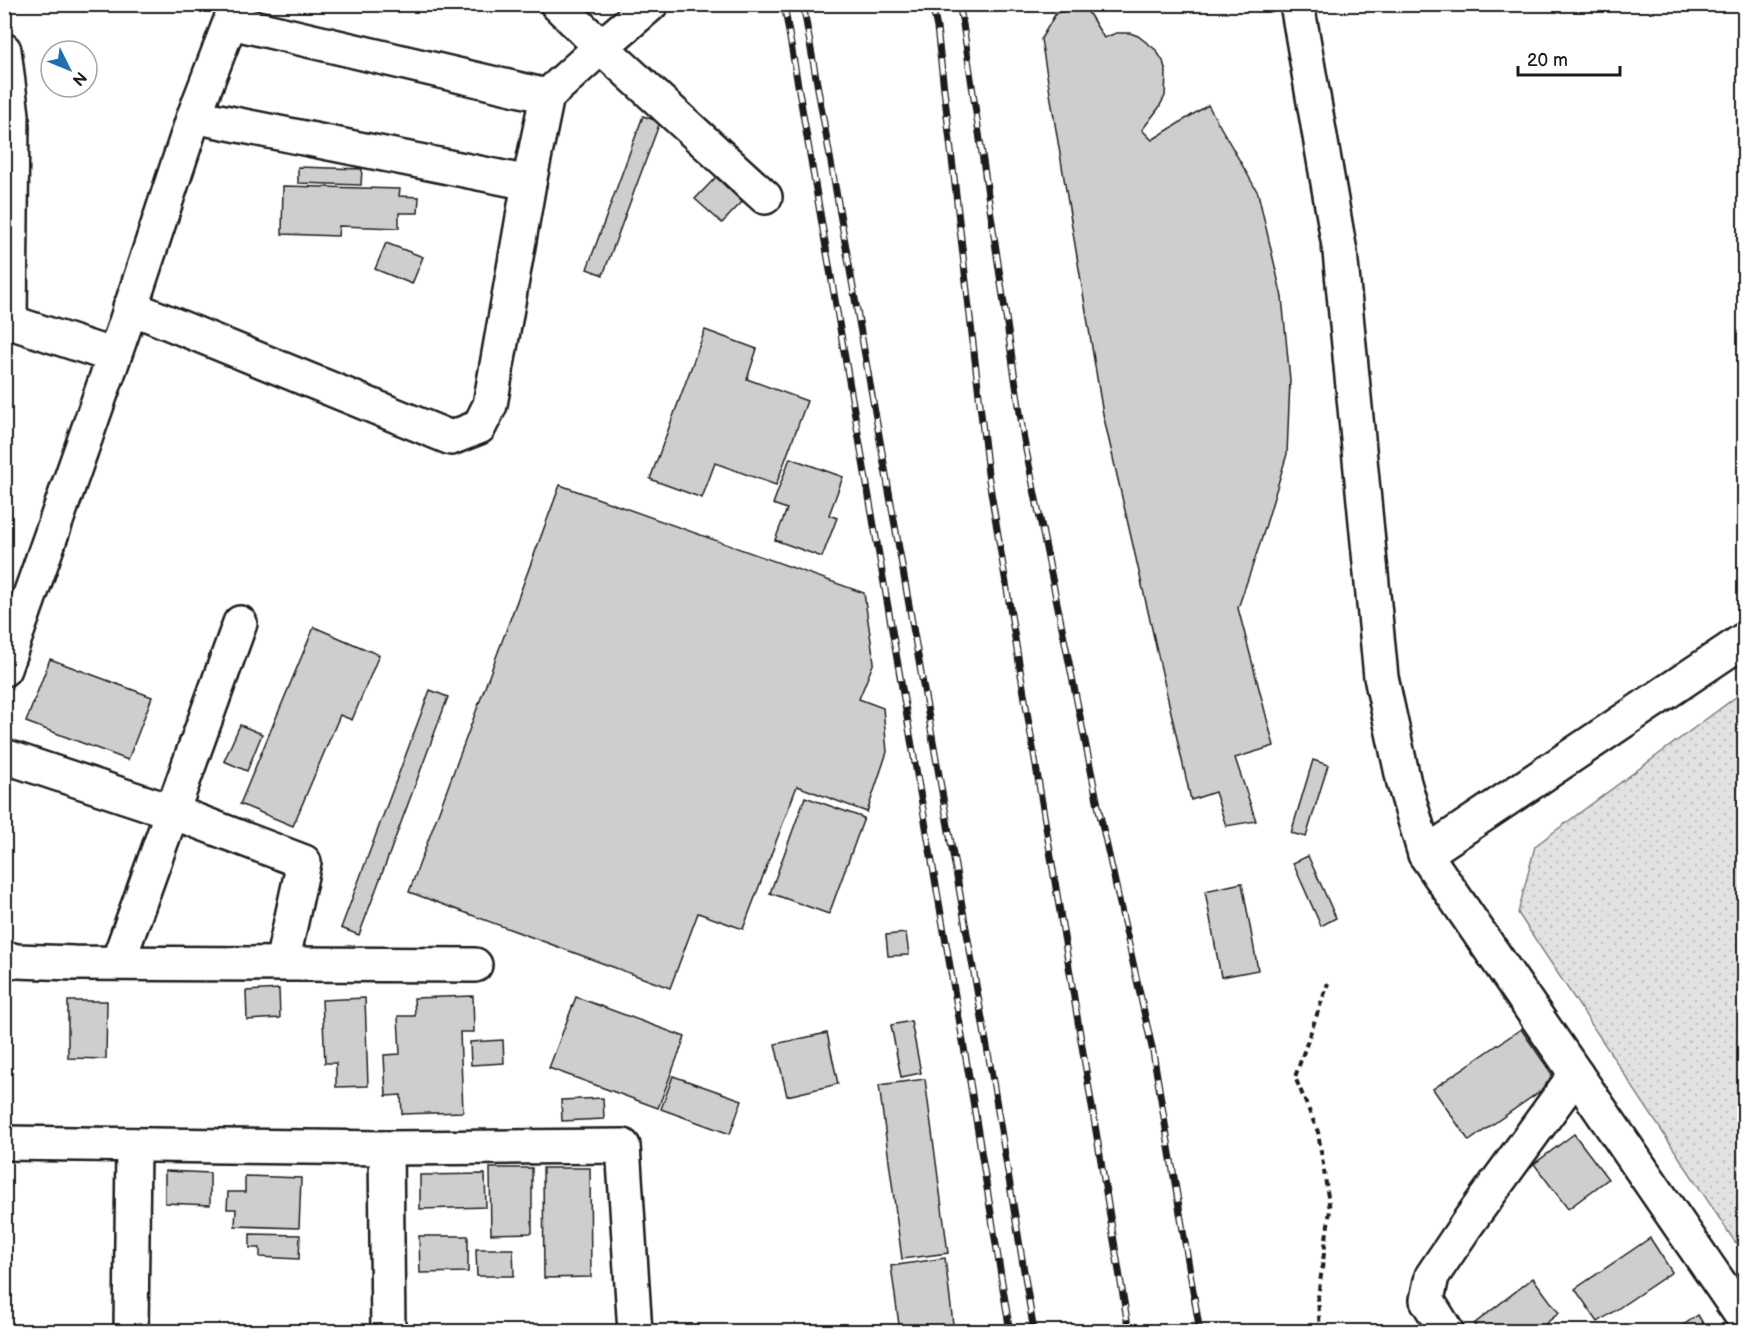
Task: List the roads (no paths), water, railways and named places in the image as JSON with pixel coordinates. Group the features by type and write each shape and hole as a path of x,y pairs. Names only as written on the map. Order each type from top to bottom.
{"street":[{"path":"557,4 765,197"},
{"path":"130,307 451,438 479,428 490,405 529,183 547,96 651,4"},
{"path":"1297,4 1340,252 1382,677 1404,783 1425,854 1744,1319"},
{"path":"4,669 114,356 194,116 234,13 547,96"},
{"path":"4,50 12,115 7,321 114,356"},
{"path":"194,116 529,183"},
{"path":"118,962 240,623"},
{"path":"1425,854 1744,640"},
{"path":"4,756 172,812 304,862 282,963"},
{"path":"4,958 17,961 475,965"},
{"path":"1447,1332 1426,1300 1432,1276 1576,1074"},
{"path":"4,1143 386,1148 623,1146 634,1332"},
{"path":"131,1332 133,1144"},
{"path":"386,1148 388,1332"}],"railway":[{"path":"784,4 970,1082 1010,1332"},
{"path":"803,4 993,1081 1034,1332"},
{"path":"932,4 937,28 988,474 1129,1332"},
{"path":"959,4 1024,440 1100,815 1153,1052 1200,1332"}]}
